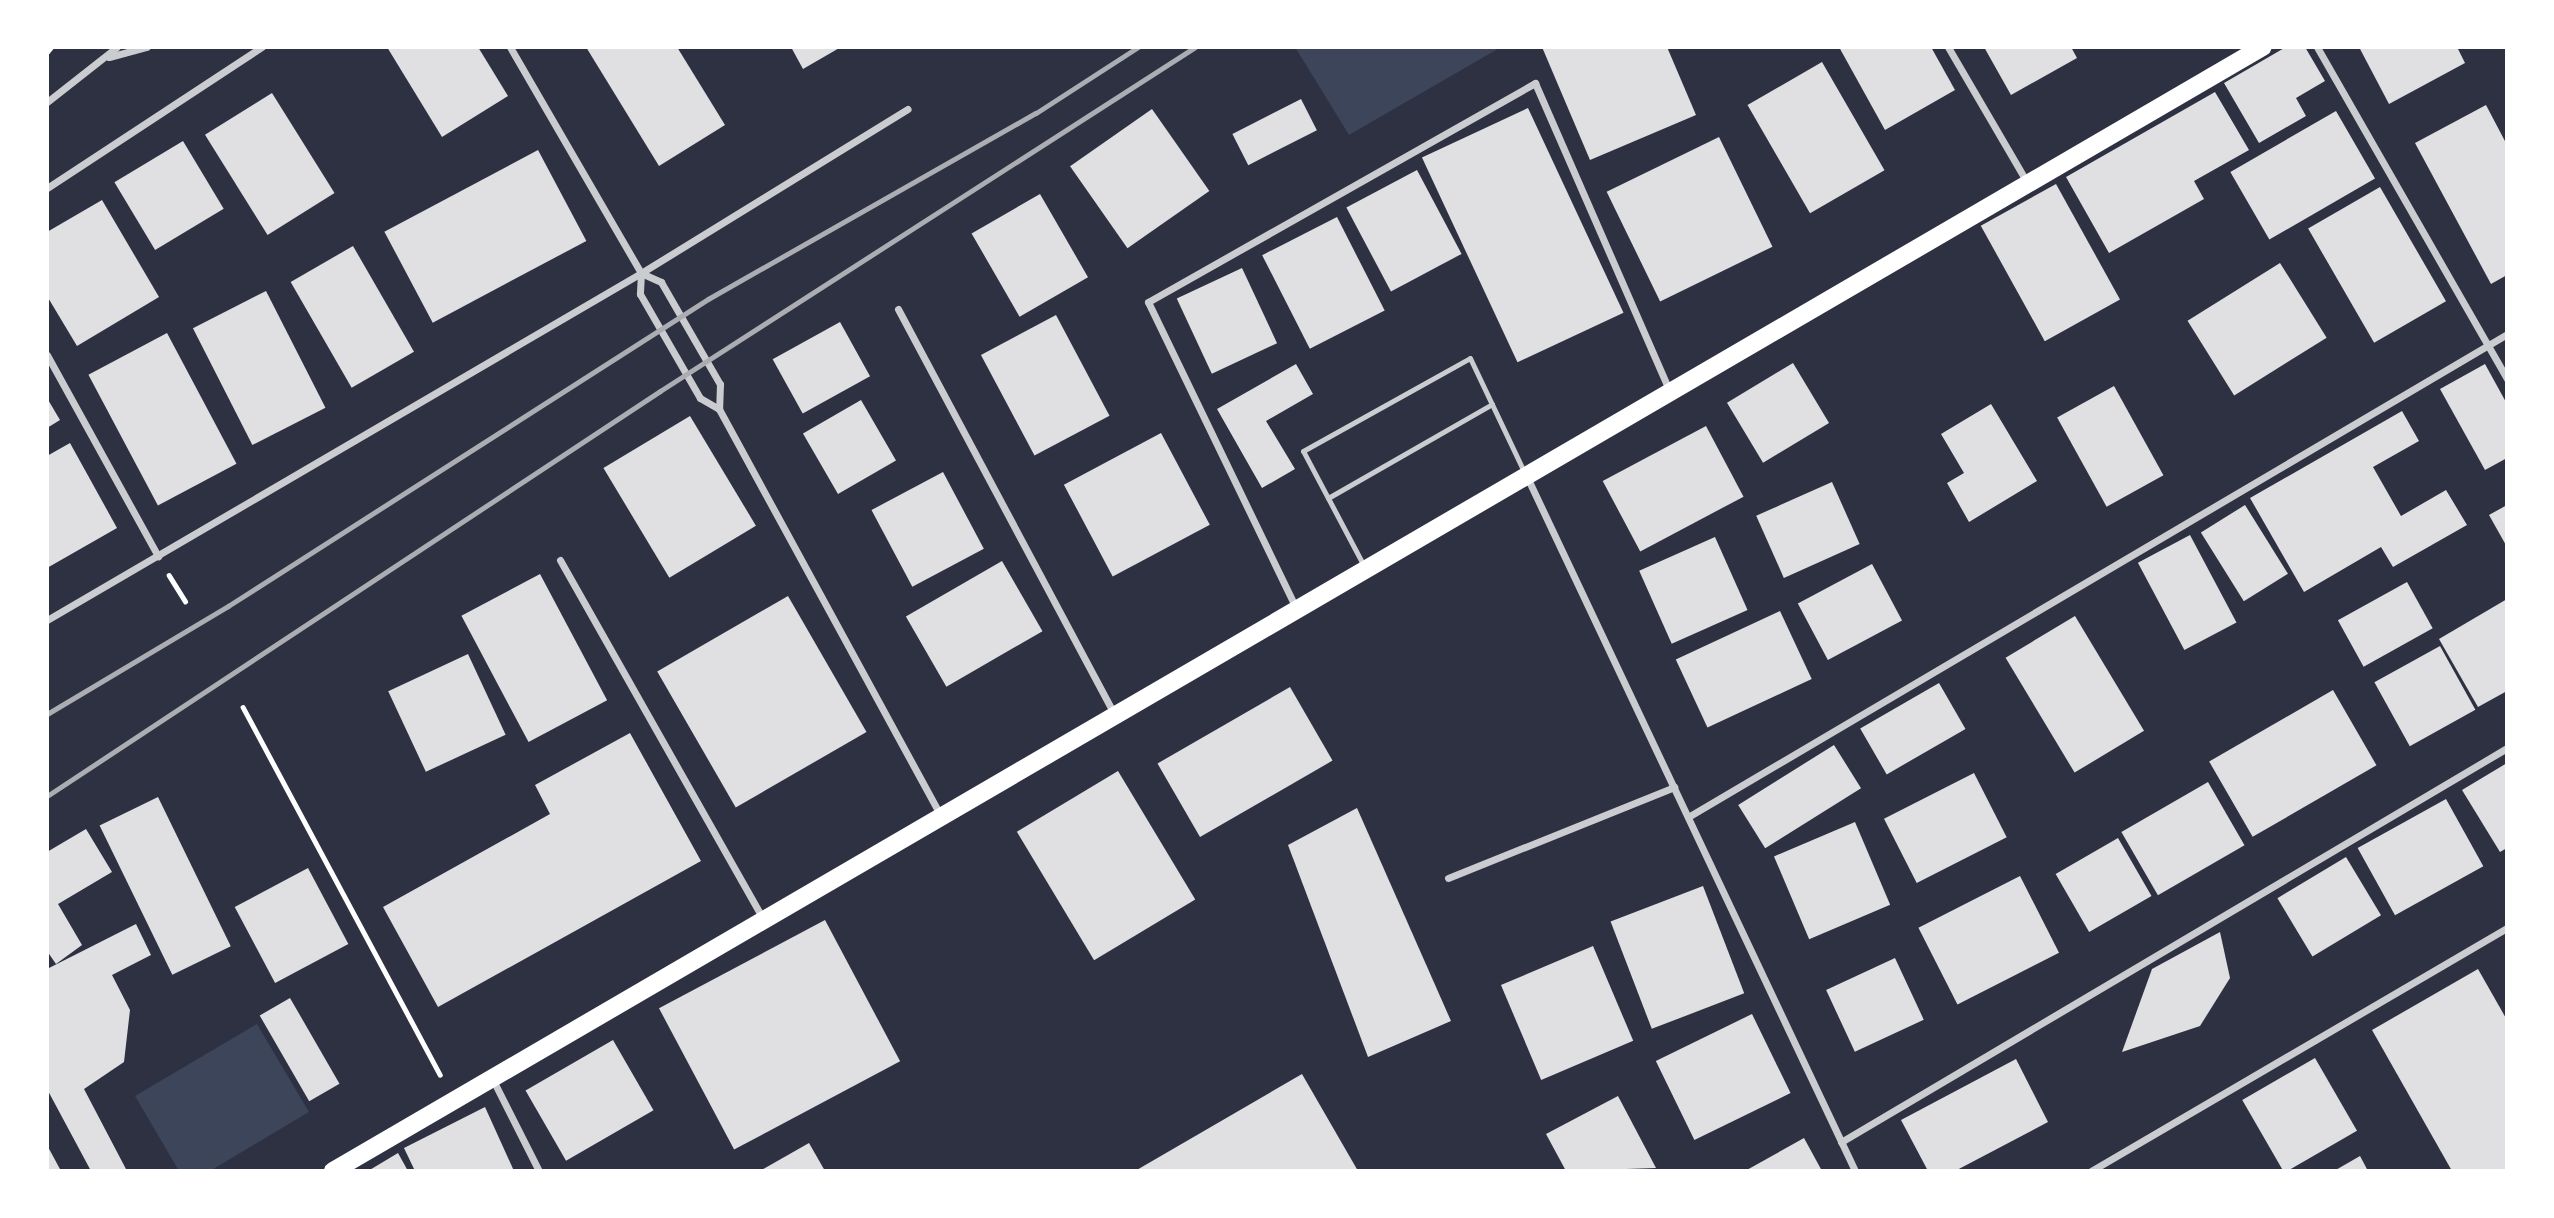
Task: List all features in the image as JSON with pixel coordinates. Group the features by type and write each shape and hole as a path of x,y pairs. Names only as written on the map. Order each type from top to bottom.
{"main road":[{"path":"333,1171 2263,47"}],"street":[{"path":"47,102 117,47"},
{"path":"105,59 147,47"},
{"path":"47,188 262,47"},
{"path":"510,47 641,273 640,294 700,398 719,410 941,816"},
{"path":"1948,47 2029,185"},
{"path":"2317,47 2507,379"},
{"path":"1297,610 1148,302 1535,83 1670,393"},
{"path":"47,620 641,273 908,110"},
{"path":"641,273 661,282 720,384 719,410"},
{"path":"898,309 1115,716"},
{"path":"1688,817 2507,334"},
{"path":"47,355 158,556"},
{"path":"1527,477 1855,1171"},
{"path":"560,560 764,920"},
{"path":"1841,1142 2507,748"},
{"path":"1448,878 1674,787"},
{"path":"2091,1171 2507,928"},
{"path":"492,1078 539,1171"}],"lane":[{"path":"1366,570 1303,451 1470,358 1527,477"},
{"path":"1328,498 1492,404"}],"path":[{"path":"47,52 51,47"},
{"path":"243,707 454,1100"}],"shaded area":[{"path":"1295,47 1495,47 1496,50 1349,135"},
{"path":"257,1024 309,1112 210,1171 179,1171 135,1096"}],"building":[{"path":"387,47 478,47 508,96 442,137"},
{"path":"586,47 677,47 725,125 659,166"},
{"path":"791,47 841,47 803,69"},
{"path":"1542,47 1667,47 1696,115 1590,160"},
{"path":"1839,47 1931,47 1955,90 1885,130"},
{"path":"1984,47 2071,47 2077,58 2011,95"},
{"path":"2286,47 2305,47 2325,81 2296,98 2306,116 2259,143 2224,83"},
{"path":"2359,47 2457,47 2465,63 2389,104"},
{"path":"1822,62 1884,170 1810,213 1748,105"},
{"path":"2215,92 2249,150 2194,181 2204,199 2109,253 2066,177"},
{"path":"272,93 335,193 268,235 205,135"},
{"path":"1301,99 1317,130 1248,165 1232,134"},
{"path":"2486,105 2507,145 2507,275 2491,284 2415,143"},
{"path":"1528,108 1624,313 1517,362 1422,157"},
{"path":"1152,109 1209,191 1127,248 1070,166"},
{"path":"2336,111 2375,179 2269,240 2230,172"},
{"path":"1719,137 1772,247 1660,301 1607,192"},
{"path":"183,141 224,209 155,250 114,182"},
{"path":"538,150 586,241 433,323 384,232"},
{"path":"1417,170 1462,254 1391,291 1346,208"},
{"path":"2056,184 2120,299 2045,341 1981,226"},
{"path":"2380,187 2446,301 2374,343 2308,228"},
{"path":"1040,194 1088,277 1020,317 972,234"},
{"path":"102,200 159,297 77,346 47,296 47,232"},
{"path":"1337,217 1385,311 1310,349 1262,255"},
{"path":"353,246 414,352 352,388 291,282"},
{"path":"2280,263 2327,338 2234,395 2188,321"},
{"path":"1242,268 1277,343 1212,374 1177,298"},
{"path":"266,291 325,408 252,445 193,328"},
{"path":"1056,315 1110,416 1034,456 981,355"},
{"path":"840,322 870,376 803,414 773,359"},
{"path":"167,333 236,464 158,505 88,375"},
{"path":"1793,363 1829,423 1763,463 1727,403"},
{"path":"1296,364 1313,394 1266,421 1295,469 1262,488 1217,409"},
{"path":"2485,364 2507,404 2507,458 2485,470 2440,389"},
{"path":"2114,386 2163,475 2107,507 2057,418"},
{"path":"47,398 60,420 47,428"},
{"path":"861,400 896,461 838,494 803,434"},
{"path":"1991,404 2037,481 1969,522 1947,483 1964,473 1941,434"},
{"path":"2402,411 2419,441 2373,467 2401,516 2446,490 2467,525 2393,567 2381,547 2304,592 2250,498"},
{"path":"690,416 756,526 669,578 603,468"},
{"path":"1706,426 1744,497 1640,552 1603,481"},
{"path":"1161,433 1210,525 1113,576 1064,485"},
{"path":"70,443 117,528 47,568 47,456"},
{"path":"943,472 984,549 912,587 871,510"},
{"path":"1832,482 1860,544 1784,578 1756,516"},
{"path":"2245,505 2288,574 2244,601 2201,533"},
{"path":"2507,505 2507,547 2489,515"},
{"path":"2190,535 2236,622 2184,650 2138,563"},
{"path":"1715,537 1748,610 1672,644 1639,571"},
{"path":"1002,561 1042,631 946,687 906,616"},
{"path":"1872,564 1902,621 1828,660 1798,603"},
{"path":"540,574 607,700 529,742 461,616"},
{"path":"2407,582 2433,628 2364,667 2338,620"},
{"path":"788,596 866,732 736,807 657,672"},
{"path":"2507,599 2507,691 2478,707 2439,639"},
{"path":"1780,611 1812,679 1707,728 1676,660"},
{"path":"2075,616 2144,731 2075,773 2006,658"},
{"path":"2440,646 2475,710 2410,746 2374,682"},
{"path":"468,654 506,735 426,772 388,691"},
{"path":"1939,683 1966,729 1887,774 1860,729"},
{"path":"1290,687 1332,761 1200,837 1157,764"},
{"path":"2333,690 2376,765 2253,837 2209,762"},
{"path":"630,733 701,861 438,1007 383,907 550,814 535,785"},
{"path":"1834,745 1861,788 1765,848 1738,805"},
{"path":"2507,763 2507,848 2500,852 2462,790"},
{"path":"1118,771 1195,900 1094,960 1017,832"},
{"path":"1974,773 2007,837 1917,883 1884,819"},
{"path":"2208,782 2244,845 2158,895 2121,832"},
{"path":"158,797 231,946 172,975 100,825"},
{"path":"2446,799 2483,866 2395,915 2358,848"},
{"path":"1357,808 1451,1021 1368,1057 1288,845"},
{"path":"1855,822 1890,905 1809,939 1774,856"},
{"path":"86,829 112,872 58,904 82,945 56,964 47,951 47,852"},
{"path":"2118,838 2152,896 2089,932 2056,874"},
{"path":"2346,857 2381,915 2312,956 2277,898"},
{"path":"308,868 348,944 275,983 235,907"},
{"path":"2020,876 2059,953 1957,1004 1918,928"},
{"path":"1703,886 1744,993 1652,1029 1611,921"},
{"path":"825,920 900,1061 734,1150 659,1008"},
{"path":"136,924 151,955 112,975 130,1010 124,1062 84,1089 127,1171 91,1171 47,1089 47,969"},
{"path":"2220,932 2230,978 2200,1026 2122,1052 2152,969"},
{"path":"1593,946 1633,1041 1541,1080 1501,985"},
{"path":"1895,958 1924,1020 1855,1052 1826,990"},
{"path":"2478,969 2507,1020 2507,1171 2452,1171 2372,1030"},
{"path":"290,998 340,1084 309,1101 260,1016"},
{"path":"1752,1014 1791,1093 1694,1140 1656,1061"},
{"path":"613,1040 654,1110 566,1161 526,1090"},
{"path":"2315,1058 2357,1131 2283,1171 2242,1100"},
{"path":"2016,1059 2048,1122 1955,1171 1928,1171 1901,1120"},
{"path":"1302,1074 1358,1171 1135,1171"},
{"path":"1618,1096 1656,1168 1566,1171 1546,1134"},
{"path":"485,1107 514,1171 415,1171 404,1148"},
{"path":"1804,1138 1822,1171 1745,1171"},
{"path":"809,1143 825,1171 760,1171"},
{"path":"47,1145 61,1171 47,1171"},
{"path":"398,1153 408,1171 368,1171"},
{"path":"2360,1156 2368,1171 2334,1171"}],"railway":[{"path":"47,714 228,606 708,299 1036,113 1138,47"},
{"path":"47,796 660,391 1195,47"}]}
